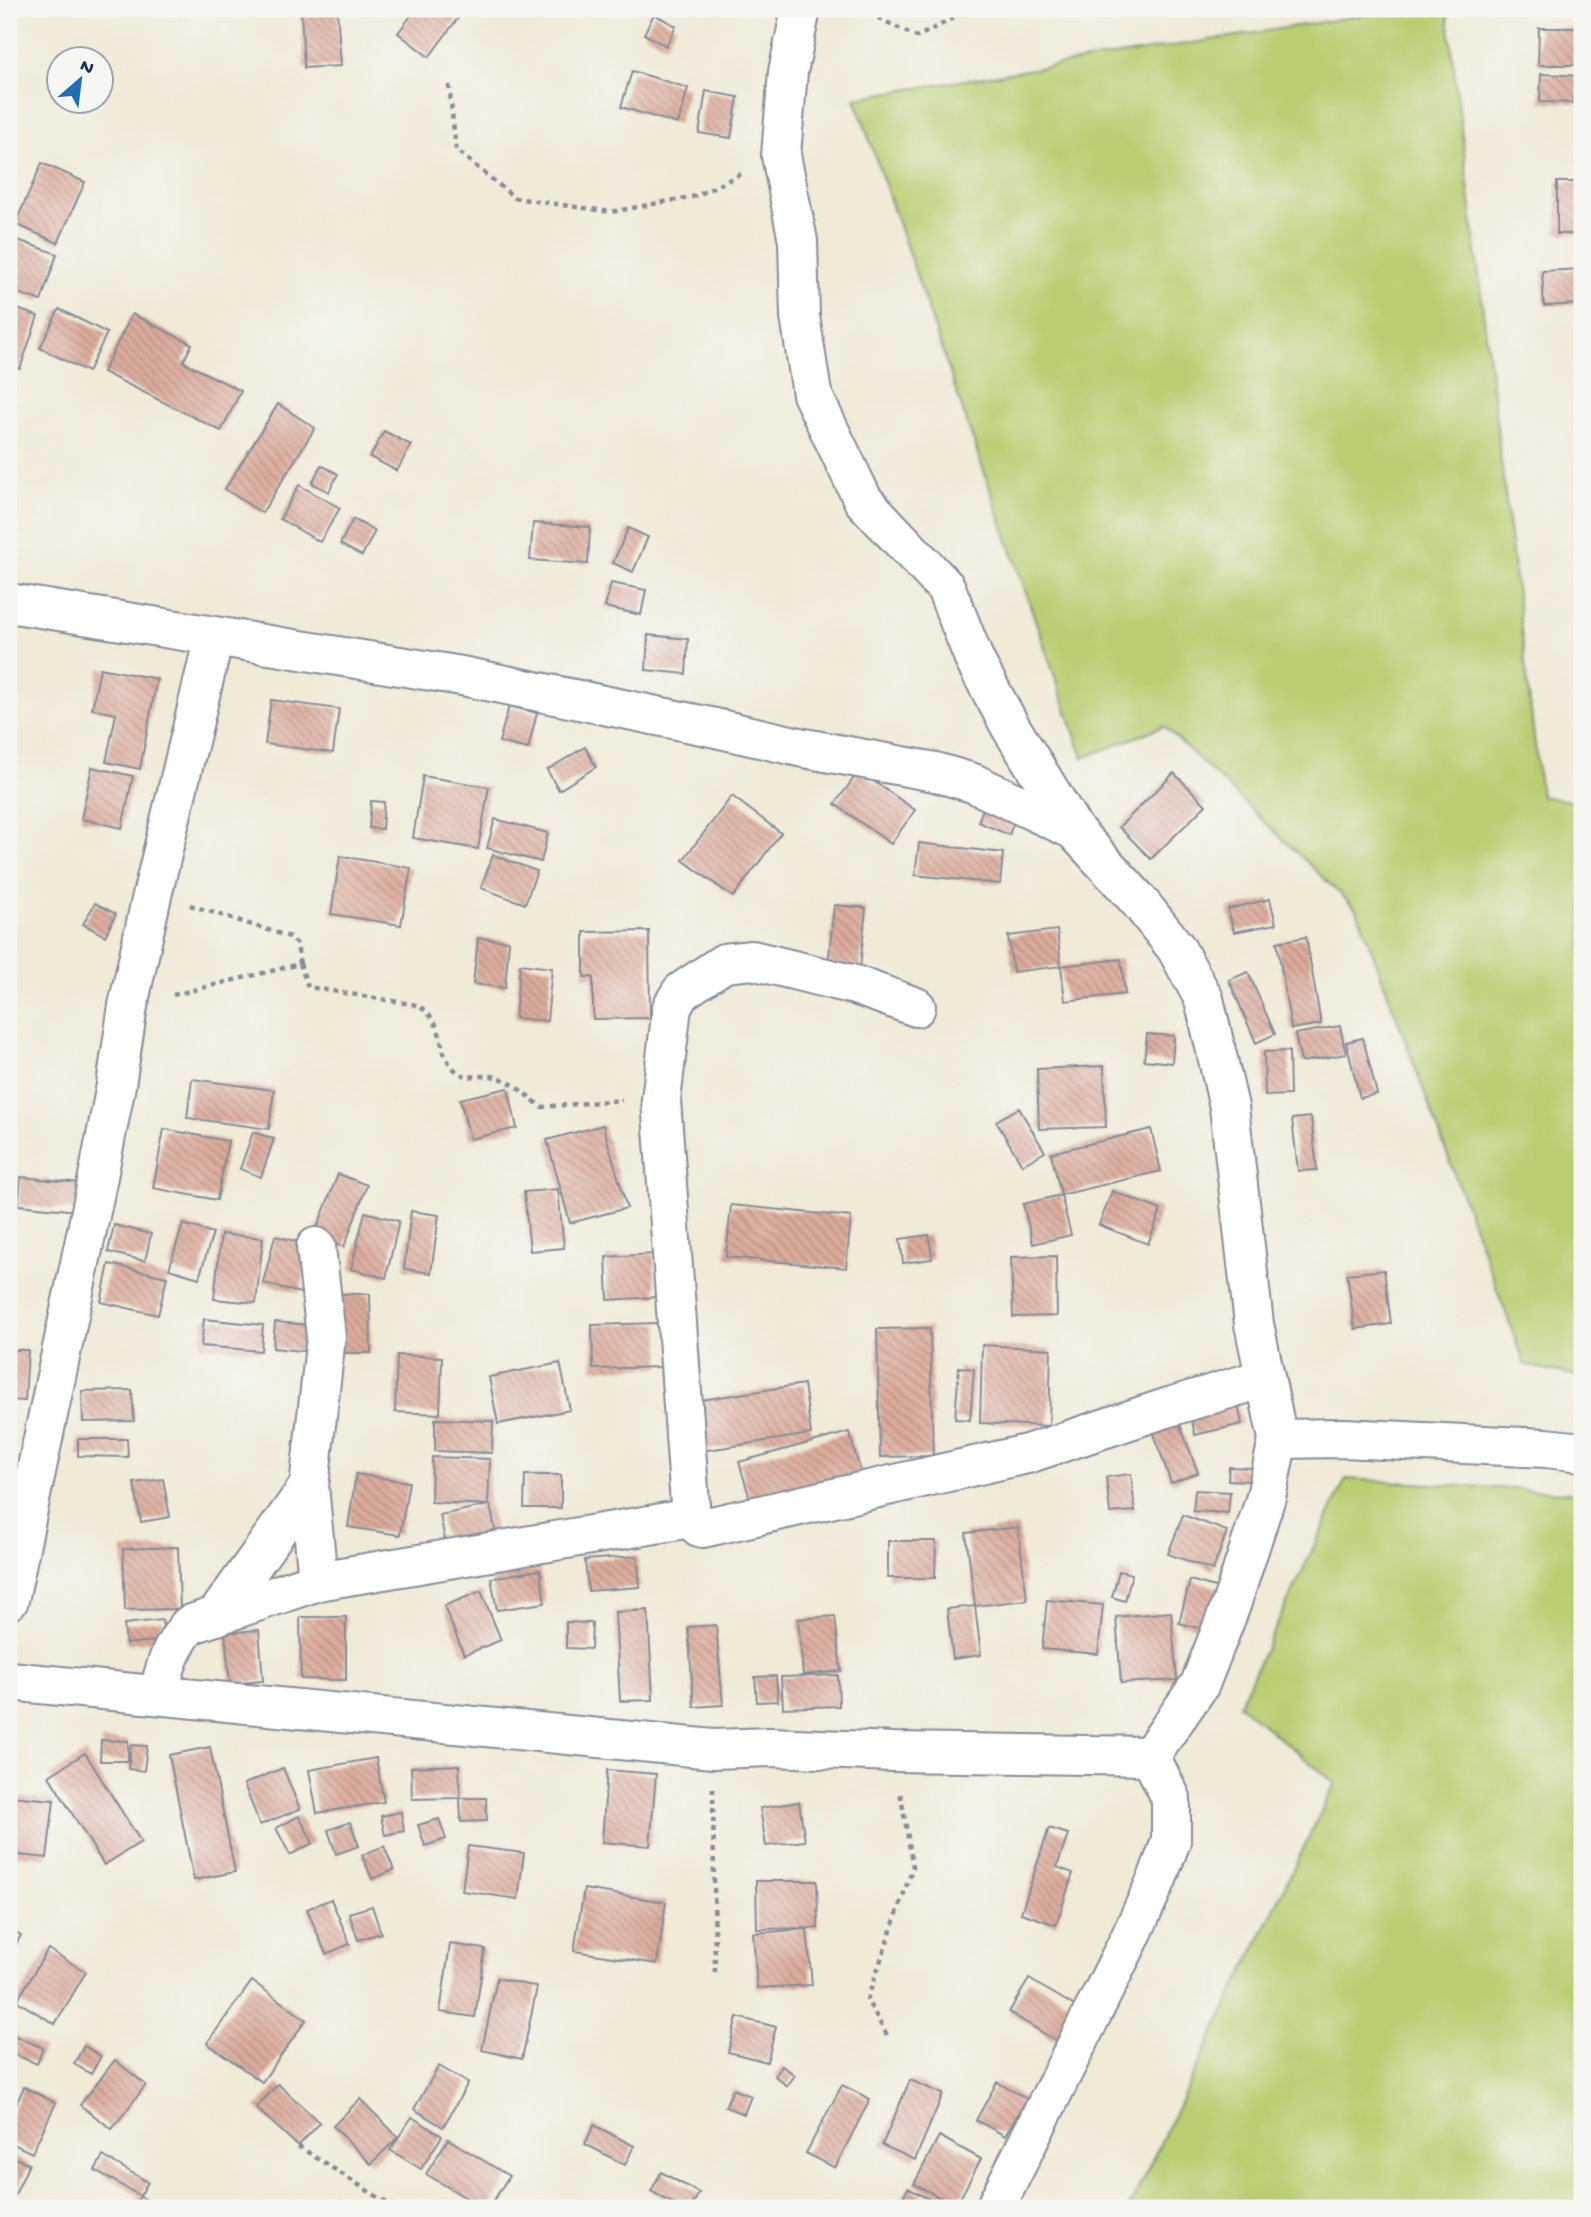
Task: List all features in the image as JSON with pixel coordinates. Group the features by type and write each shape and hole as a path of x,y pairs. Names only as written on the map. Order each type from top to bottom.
{"street":[{"path":"801,9 789,72 781,155 798,241 800,316 812,394 863,500 946,587 975,661 1010,726 1074,830 1138,900 1176,948 1204,999 1229,1107 1254,1324 1278,1439 1266,1497 1231,1605 1200,1684 1150,1756"},
{"path":"9,603 463,676 804,748 935,772 973,783 1074,830"},
{"path":"9,1600 95,1192 128,1006 214,637"},
{"path":"916,1007 855,985 752,960 724,963 681,992 672,1007 661,1100 691,1518 699,1527 1027,1454 1265,1378"},
{"path":"316,1247 326,1337 309,1486 318,1581"},
{"path":"1278,1439 1358,1439 1582,1452"},
{"path":"216,1616 309,1486"},
{"path":"158,1695 168,1657 177,1639 189,1625 318,1581 691,1518"},
{"path":"9,1681 713,1749 771,1747 1150,1756"},
{"path":"995,2208 1131,1936 1171,1841 1171,1798 1150,1756"}],"path":[{"path":"860,9 917,37 971,9"},
{"path":"449,85 456,150 515,198 611,212 696,196 781,155"},
{"path":"151,900 185,904 290,937 297,944 308,987 417,1005 429,1012 436,1022 446,1056 453,1069 465,1077 495,1076 514,1085 542,1107 661,1100"},
{"path":"128,1006 300,964"},
{"path":"713,1749 715,1973"},
{"path":"887,2035 867,2000 913,1867 894,1752"},
{"path":"298,2146 396,2208"}],"green space":[{"path":"1401,9 1447,9 1541,796 1582,803 1582,1377 1525,1365 1357,910 1164,726 1083,758 855,98"},
{"path":"1346,1479 1582,1493 1582,2208 1129,2208 1335,1783 1239,1705"}],"building":[{"path":"301,9 337,9 341,66 304,68"},
{"path":"416,9 454,9 461,14 429,57 398,33"},
{"path":"654,14 676,26 666,46 644,34"},
{"path":"1539,28 1582,28 1582,65 1538,65"},
{"path":"632,71 688,88 678,124 621,107"},
{"path":"1541,74 1582,76 1582,103 1540,102"},
{"path":"706,91 738,97 731,138 699,133"},
{"path":"42,163 85,182 58,243 15,224"},
{"path":"1557,182 1582,182 1582,234 1557,234"},
{"path":"18,240 57,254 41,301 9,290 9,267"},
{"path":"1582,269 1582,304 1544,306 1542,271"},
{"path":"9,306 38,316 20,369 9,365"},
{"path":"59,309 107,333 88,372 40,348"},
{"path":"132,314 192,344 183,362 241,391 221,431 103,372"},
{"path":"278,404 315,428 262,513 225,489"},
{"path":"384,431 411,445 397,471 370,457"},
{"path":"321,465 338,474 329,492 312,483"},
{"path":"299,485 340,508 320,542 280,519"},
{"path":"353,519 375,531 362,556 340,544"},
{"path":"533,523 590,527 588,564 530,560"},
{"path":"628,528 648,537 633,572 613,563"},
{"path":"611,583 646,590 641,615 605,607"},
{"path":"648,635 688,639 686,674 646,670"},
{"path":"100,668 157,679 140,769 106,762 116,714 92,709"},
{"path":"271,700 339,709 333,753 265,744"},
{"path":"509,706 537,713 528,749 499,742"},
{"path":"585,747 596,767 559,790 547,770"},
{"path":"92,767 133,776 122,828 81,819"},
{"path":"859,771 915,810 891,844 835,804"},
{"path":"1174,773 1206,805 1151,859 1119,827"},
{"path":"423,776 489,787 478,849 413,838"},
{"path":"732,796 781,833 733,897 683,860"},
{"path":"987,799 1018,811 1009,835 978,822"},
{"path":"371,801 384,802 382,829 369,828"},
{"path":"495,819 548,833 541,862 487,848"},
{"path":"919,843 1003,853 1000,884 915,875"},
{"path":"493,855 537,871 525,904 481,888"},
{"path":"340,856 411,868 401,925 331,914"},
{"path":"1270,899 1276,924 1234,932 1228,909"},
{"path":"95,903 116,914 105,936 83,924"},
{"path":"834,905 866,908 860,969 828,966"},
{"path":"1057,930 1061,966 1013,972 1008,936"},
{"path":"649,931 650,1018 593,1019 593,977 584,977 584,932"},
{"path":"1306,937 1321,1024 1291,1029 1277,942"},
{"path":"478,938 509,941 505,988 473,984"},
{"path":"1121,959 1125,994 1065,1001 1061,966"},
{"path":"520,964 552,968 547,1021 515,1018"},
{"path":"1248,972 1275,1034 1256,1043 1229,980"},
{"path":"1340,1026 1346,1054 1301,1062 1295,1034"},
{"path":"1147,1034 1174,1036 1172,1063 1144,1060"},
{"path":"1363,1038 1377,1094 1360,1098 1346,1042"},
{"path":"1289,1051 1290,1095 1265,1096 1264,1052"},
{"path":"1104,1066 1106,1127 1039,1129 1037,1069"},
{"path":"192,1079 274,1090 269,1129 187,1118"},
{"path":"508,1088 517,1128 470,1139 460,1099"},
{"path":"1019,1108 1045,1152 1022,1165 996,1121"},
{"path":"1311,1117 1317,1170 1298,1171 1292,1119"},
{"path":"603,1125 627,1208 570,1223 547,1140"},
{"path":"164,1129 228,1141 217,1200 153,1188"},
{"path":"1151,1129 1161,1171 1061,1195 1051,1153"},
{"path":"253,1132 274,1139 261,1177 240,1169"},
{"path":"338,1174 367,1185 344,1247 314,1236"},
{"path":"21,1177 80,1183 78,1211 18,1205"},
{"path":"558,1189 564,1248 530,1251 524,1192"},
{"path":"1112,1191 1161,1210 1148,1244 1099,1225"},
{"path":"1061,1195 1071,1235 1033,1244 1023,1204"},
{"path":"731,1205 851,1217 846,1268 726,1257"},
{"path":"411,1211 439,1215 431,1273 404,1269"},
{"path":"365,1212 399,1221 386,1278 351,1269"},
{"path":"183,1224 213,1233 199,1278 169,1269"},
{"path":"114,1225 151,1234 145,1261 108,1252"},
{"path":"221,1234 263,1238 256,1303 214,1299"},
{"path":"929,1235 932,1259 903,1263 900,1239"},
{"path":"275,1236 312,1245 300,1293 263,1283"},
{"path":"654,1254 656,1297 608,1300 606,1257"},
{"path":"1056,1256 1057,1316 1013,1317 1011,1257"},
{"path":"109,1264 167,1277 158,1315 101,1302"},
{"path":"1384,1270 1391,1324 1355,1329 1347,1274"},
{"path":"332,1294 370,1294 371,1353 331,1353"},
{"path":"204,1319 263,1325 261,1351 201,1346"},
{"path":"275,1322 322,1326 321,1353 273,1348"},
{"path":"659,1323 661,1367 593,1369 592,1325"},
{"path":"930,1328 933,1456 880,1457 877,1329"},
{"path":"982,1345 1051,1349 1049,1426 980,1423"},
{"path":"9,1350 28,1350 25,1401 9,1400"},
{"path":"397,1355 442,1357 440,1414 395,1412"},
{"path":"560,1363 570,1410 498,1424 489,1377"},
{"path":"959,1367 974,1369 970,1420 955,1419"},
{"path":"804,1384 811,1434 701,1451 694,1401"},
{"path":"132,1390 134,1421 83,1422 82,1391"},
{"path":"1237,1400 1242,1424 1195,1435 1190,1412"},
{"path":"435,1419 493,1421 492,1453 435,1451"},
{"path":"1179,1422 1198,1473 1171,1483 1153,1431"},
{"path":"849,1432 862,1476 752,1506 739,1462"},
{"path":"78,1439 127,1439 128,1457 78,1456"},
{"path":"432,1457 490,1459 488,1505 431,1502"},
{"path":"1229,1467 1253,1468 1252,1481 1228,1480"},
{"path":"356,1474 409,1482 400,1535 348,1527"},
{"path":"1131,1474 1135,1511 1110,1513 1106,1477"},
{"path":"525,1475 561,1475 561,1508 524,1508"},
{"path":"163,1479 170,1517 141,1522 134,1483"},
{"path":"1195,1490 1230,1492 1228,1513 1193,1511"},
{"path":"490,1505 497,1539 447,1550 440,1515"},
{"path":"1183,1515 1227,1531 1213,1570 1168,1554"},
{"path":"1018,1527 1027,1600 975,1606 966,1533"},
{"path":"888,1541 936,1541 935,1578 888,1578"},
{"path":"178,1547 180,1609 125,1610 123,1549"},
{"path":"637,1556 640,1587 588,1591 585,1560"},
{"path":"540,1570 545,1603 497,1610 491,1578"},
{"path":"1119,1571 1132,1574 1125,1601 1112,1597"},
{"path":"1190,1580 1222,1589 1211,1631 1179,1623"},
{"path":"481,1591 501,1640 464,1655 444,1606"},
{"path":"1047,1600 1103,1605 1098,1654 1042,1649"},
{"path":"975,1606 981,1655 953,1659 947,1609"},
{"path":"648,1610 653,1700 620,1701 615,1612"},
{"path":"1171,1612 1177,1680 1121,1683 1116,1617"},
{"path":"835,1616 841,1671 803,1675 798,1619"},
{"path":"300,1617 346,1617 346,1680 301,1679"},
{"path":"162,1620 165,1640 126,1644 124,1624"},
{"path":"566,1622 592,1623 591,1649 566,1648"},
{"path":"716,1625 723,1705 694,1707 688,1627"},
{"path":"259,1630 263,1681 230,1684 225,1633"},
{"path":"838,1675 839,1706 783,1708 781,1677"},
{"path":"776,1676 778,1701 757,1702 755,1677"},
{"path":"101,1740 128,1741 128,1761 100,1761"},
{"path":"131,1745 147,1746 144,1771 128,1769"},
{"path":"210,1747 235,1872 194,1880 169,1755"},
{"path":"85,1753 141,1842 104,1865 49,1776"},
{"path":"376,1758 384,1802 317,1813 309,1770"},
{"path":"459,1765 460,1798 412,1799 411,1767"},
{"path":"283,1768 300,1809 260,1825 244,1784"},
{"path":"607,1770 656,1774 650,1846 602,1842"},
{"path":"9,1796 54,1800 47,1858 9,1854"},
{"path":"460,1798 486,1798 487,1821 461,1822"},
{"path":"799,1802 805,1841 766,1846 760,1808"},
{"path":"401,1812 404,1831 385,1835 381,1816"},
{"path":"299,1816 313,1843 290,1855 276,1828"},
{"path":"439,1819 446,1839 425,1846 418,1825"},
{"path":"350,1822 359,1846 336,1854 328,1830"},
{"path":"1049,1828 1068,1834 1057,1867 1073,1873 1056,1925 1021,1913"},
{"path":"384,1846 394,1870 372,1879 362,1855"},
{"path":"468,1846 524,1853 518,1899 462,1891"},
{"path":"756,1881 817,1881 818,1928 757,1929"},
{"path":"584,1889 666,1902 657,1964 574,1951"},
{"path":"331,1899 350,1944 326,1954 307,1909"},
{"path":"372,1906 381,1933 358,1940 349,1913"},
{"path":"9,1928 21,1935 9,1957"},
{"path":"807,1929 812,1985 757,1988 753,1933"},
{"path":"450,1944 485,1949 475,2017 440,2012"},
{"path":"48,1949 86,1972 55,2024 17,2001"},
{"path":"497,1978 537,1987 522,2059 482,2050"},
{"path":"1029,1979 1078,2008 1058,2042 1009,2012"},
{"path":"252,1981 306,2020 262,2082 207,2043"},
{"path":"737,2017 776,2027 767,2062 728,2052"},
{"path":"9,2033 43,2048 37,2064 9,2052"},
{"path":"84,2046 101,2056 91,2074 74,2064"},
{"path":"115,2060 146,2085 112,2129 80,2105"},
{"path":"439,2066 468,2083 443,2127 414,2109"},
{"path":"782,2066 795,2075 787,2086 775,2076"},
{"path":"910,2080 943,2094 915,2160 882,2145"},
{"path":"997,2082 1027,2099 1005,2136 976,2120"},
{"path":"278,2084 320,2123 298,2146 256,2108"},
{"path":"842,2085 870,2099 835,2168 806,2153"},
{"path":"24,2087 56,2103 32,2153 9,2142 9,2119"},
{"path":"733,2089 751,2096 744,2114 725,2107"},
{"path":"360,2099 398,2137 371,2164 333,2126"},
{"path":"412,2117 442,2136 421,2169 390,2150"},
{"path":"594,2125 634,2146 625,2165 585,2144"},
{"path":"939,2136 981,2159 956,2206 914,2184"},
{"path":"448,2139 509,2176 489,2208 483,2208 426,2174"},
{"path":"9,2155 29,2164 9,2208"},
{"path":"103,2156 148,2182 140,2196 95,2170"},
{"path":"661,2172 699,2193 691,2208 681,2208 651,2191"},
{"path":"908,2188 945,2208 897,2208"},
{"path":"140,2196 161,2208 133,2208"}]}
